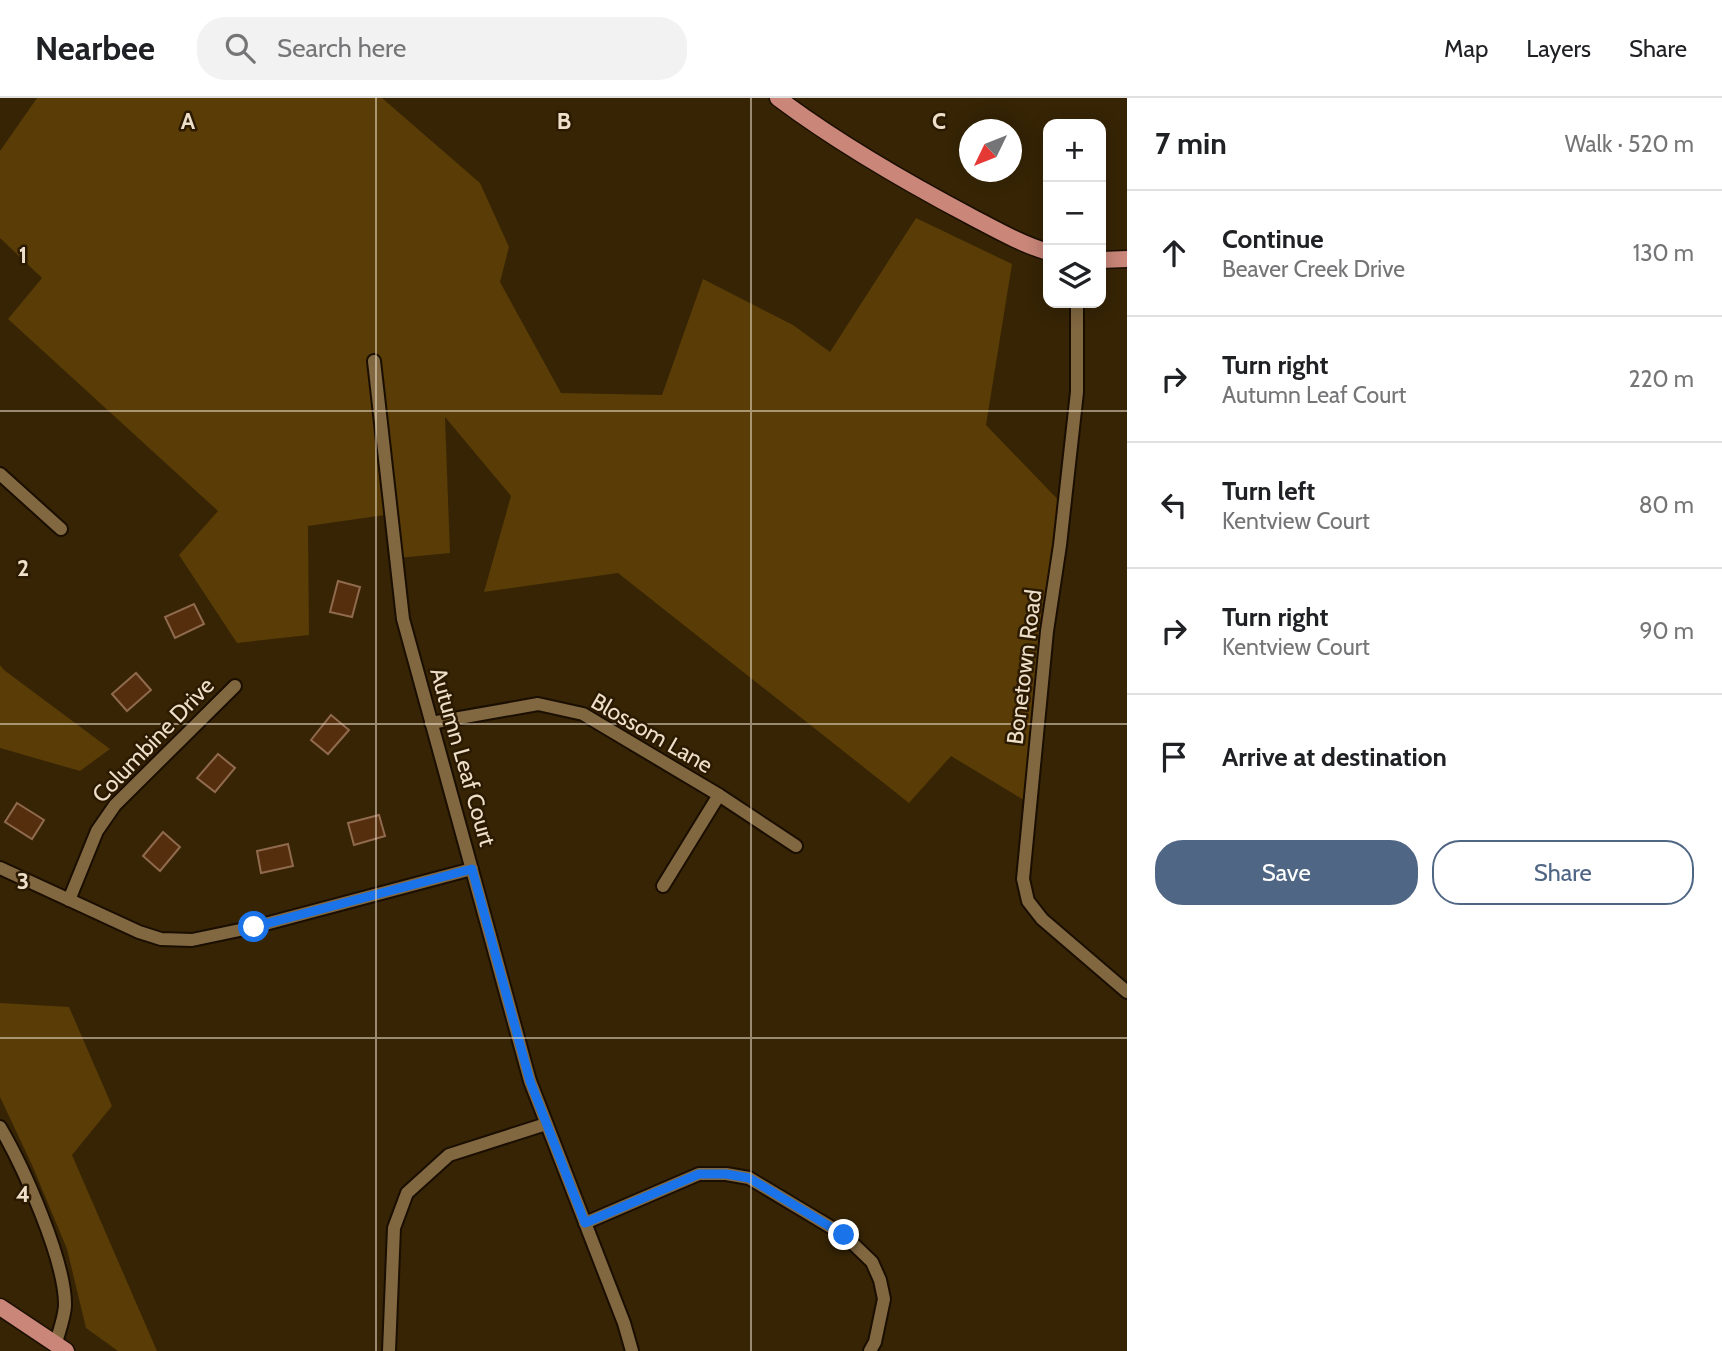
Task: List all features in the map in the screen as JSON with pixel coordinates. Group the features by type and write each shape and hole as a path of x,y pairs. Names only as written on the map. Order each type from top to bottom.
{"main road":[{"path":"778,98 905,180 990,226 1043,250"},
{"path":"1106,260 1127,260"},
{"path":"0,1307 61,1347"}],"street":[{"name":"Bonetown Road","path":"1077,308 1077,393 1060,545 1047,631 1023,879 1028,901 1042,919 1127,992"},
{"name":"Autumn Leaf Court","path":"374,361 402,619 530,1081 624,1323 632,1351"},
{"path":"0,474 61,529"},
{"name":"Columbine Drive","path":"69,900 97,831 115,805 234,686"},
{"name":"Blossom Lane","path":"431,723 538,704 583,714 796,846"},
{"path":"663,886 719,796"},
{"path":"0,868 139,932 161,939 192,940 254,927 472,869"},
{"path":"389,1351 394,1228 407,1193 449,1155 546,1124"},
{"path":"0,1127 41,1216 60,1274 65,1303 61,1347"},
{"path":"585,1223 699,1174 718,1173 749,1178 844,1235 872,1262 884,1299 875,1342 870,1351"}],"shaded area":[{"path":"37,98 382,98 480,183 509,247 500,282 561,393 662,395 703,279 793,325 830,352 916,218 1012,264 986,425 1067,509 1032,805 951,756 909,803 618,573 484,592 511,496 445,417 450,553 398,558 392,514 308,526 309,635 237,643 179,555 218,511 8,319 42,278 0,238 0,151"},
{"path":"0,665 110,749 80,771 0,748"},
{"path":"0,1003 69,1007 112,1106 72,1155 157,1351 118,1351 86,1328 67,1249 0,1097"}],"building":[{"path":"338,581 360,587 352,617 330,612"},
{"path":"194,604 204,624 175,638 165,617"},
{"path":"136,673 151,690 127,711 112,694"},
{"path":"331,715 349,730 328,754 311,740"},
{"path":"218,754 235,768 215,792 197,778"},
{"path":"17,803 44,820 32,839 5,822"},
{"path":"379,815 385,836 354,845 348,823"},
{"path":"163,832 180,847 160,871 143,856"},
{"path":"288,844 293,866 261,873 257,851"}],"route":[{"path":"254,927 472,869 530,1081 585,1223 699,1174 711,1173 749,1178 844,1235"}]}
